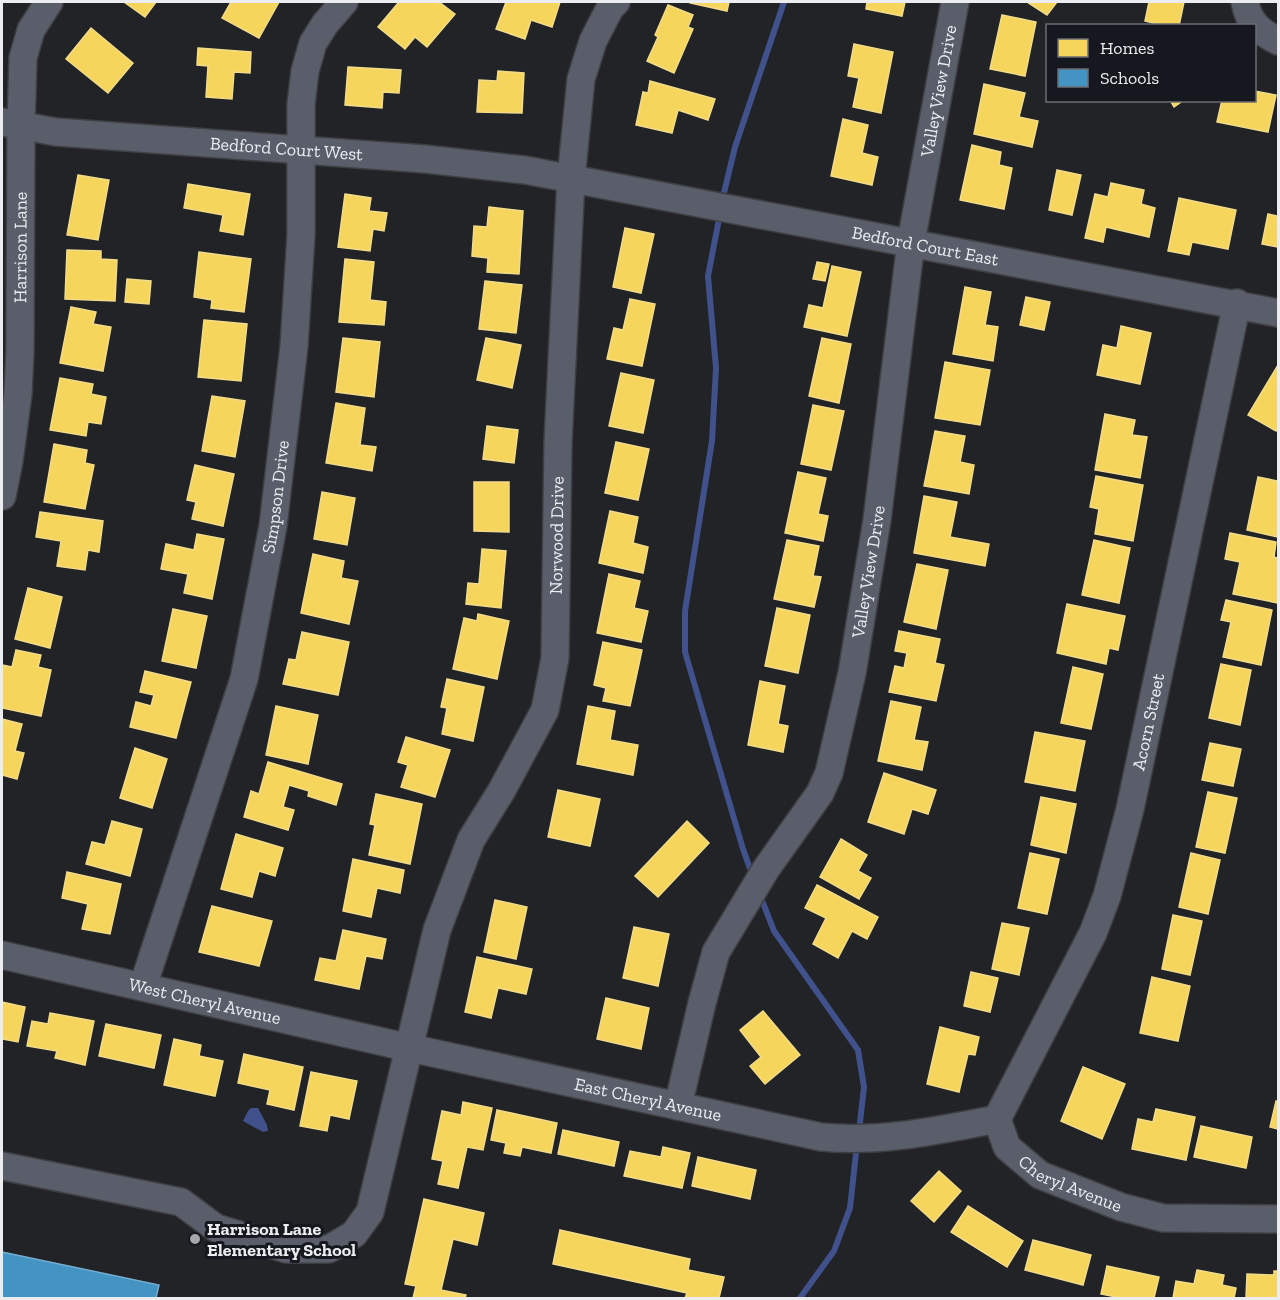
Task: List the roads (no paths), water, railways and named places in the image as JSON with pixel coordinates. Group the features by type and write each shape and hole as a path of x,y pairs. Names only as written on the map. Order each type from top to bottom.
{"street":[{"name":"Harrison Lane","path":"2,496 15,416 20,351 11,124 23,58 31,30 49,2"},
{"name":"Simpson Drive","path":"143,986 244,679 273,526 294,346 301,235 301,150 305,71 313,43 324,24 344,2"},
{"name":"Norwood Drive","path":"2,1166 181,1202 216,1228 286,1249 328,1249 354,1234 370,1212 437,930 471,840 502,790 545,710 555,658 558,442 571,178 580,80 593,41 610,8 616,2"},
{"name":"Valley View Drive","path":"678,1106 716,952 766,869 820,793 829,773 852,673 877,520 911,242 955,2"},
{"path":"1245,2 1246,13 1254,24"},
{"path":"1256,26 1278,41"},
{"name":"Bedford Court West","path":"11,124 56,132 425,159 525,170 571,178"},
{"name":"Bedford Court East","path":"571,178 1237,303 1278,313"},
{"name":"Acorn Street","path":"997,1119 1093,933 1107,896 1132,798 1237,303"},
{"name":"West Cheryl Avenue","path":"2,955 410,1048"},
{"name":"East Cheryl Avenue","path":"410,1048 821,1137 900,1137 997,1119"},
{"name":"Cheryl Avenue","path":"997,1119 1007,1147 1040,1175 1121,1207 1163,1218 1278,1219"}],"water":[{"path":"251,1108 258,1108 268,1131 263,1132 243,1121"}],"waterway":[{"path":"722,201 735,147 784,2"},
{"path":"720,214 708,276 716,368 712,441 685,611 685,652 752,874"},
{"path":"760,895 774,931 858,1050 864,1087 859,1131"},
{"path":"800,1298 834,1251 850,1208 857,1144"}],"place":[{"name":"Harrison Lane Elementary School","path":"195,1239"}]}
